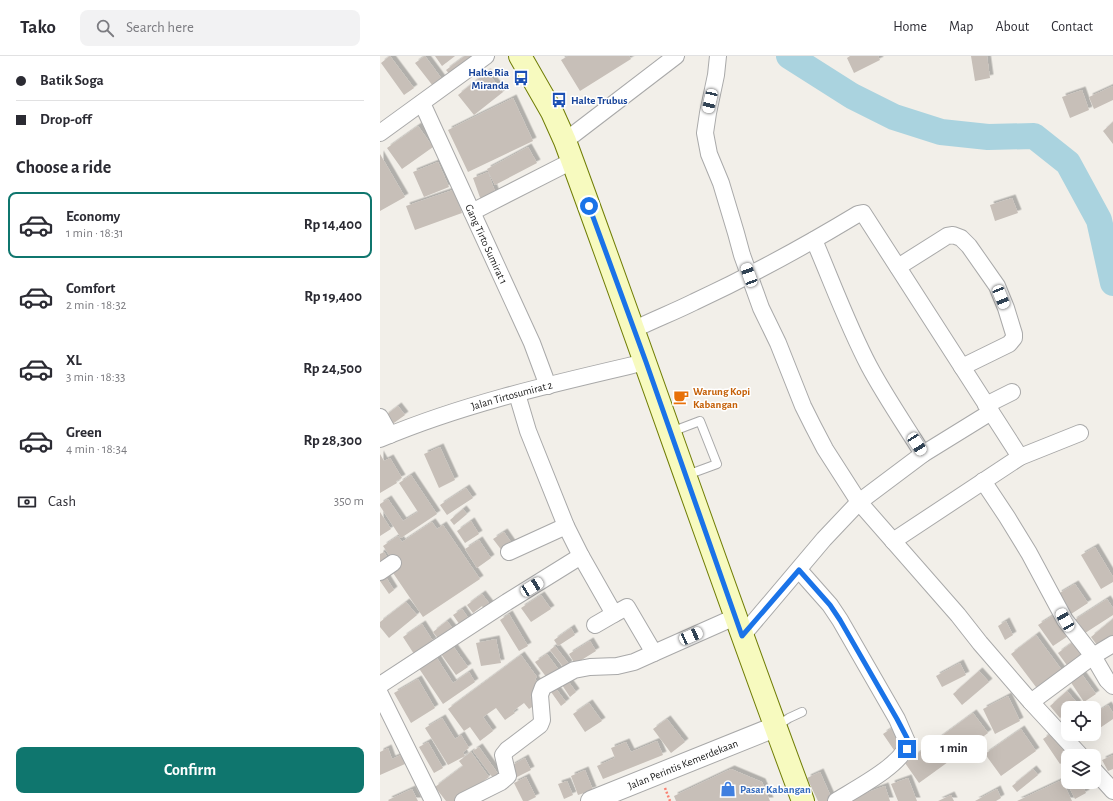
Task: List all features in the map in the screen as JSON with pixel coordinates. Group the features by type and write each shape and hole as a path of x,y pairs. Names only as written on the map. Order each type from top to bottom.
{"main road":[{"path":"520,56 552,112 565,140 633,330 646,362 738,626 803,801"}],"street":[{"path":"380,133 486,56"},
{"path":"565,140 676,56"},
{"path":"718,56 705,133 709,154 721,183 742,255 761,308 780,348 803,406 813,426 825,449 859,502 958,614 980,643 1031,702 1075,749"},
{"name":"Gang Tirto Sumirat 1","path":"422,102 532,343 548,386"},
{"path":"472,212 572,161"},
{"path":"633,330 749,275 814,240 858,214 863,213 1020,457"},
{"path":"898,267 947,236 953,235 961,238 969,246 997,286 1006,308 1014,338 1009,344 962,367"},
{"path":"814,240 845,315 868,365 882,390 923,454"},
{"name":"Jalan Tirtosumirat 2","path":"385,437 427,421 516,394 646,362"},
{"path":"463,801 501,782 508,776 503,755 507,750 540,725 542,714 540,695 543,687 574,670 590,667 617,666 634,662 654,653 738,626 799,570 828,535 859,502 923,454 1012,392"},
{"path":"516,394 528,431 566,526 614,614"},
{"path":"380,417 385,437"},
{"path":"893,541 1020,457 1080,433"},
{"path":"983,482 1029,553 1065,620 1093,656 1107,680 1113,686"},
{"path":"509,552 566,526"},
{"path":"380,685 507,602 581,556"},
{"path":"799,570 830,605 840,620 897,719 908,744 907,749 890,766 836,801"},
{"path":"595,625 627,607 654,653"},
{"path":"1031,702 1093,656 1113,644"},
{"path":"380,694 433,801"},
{"name":"Jalan Perintis Kemerdekaan","path":"591,801 613,797 776,727"},
{"path":"1101,778 1113,791"}],"lane":[{"path":"670,432 700,421 717,464 685,476"},
{"path":"776,727 789,718 802,712"}],"building":[{"path":"390,56 414,88 404,95 381,63"},
{"path":"425,56 442,79 433,86 415,63"},
{"path":"435,56 455,56 442,66"},
{"path":"465,56 473,56 452,77 446,70"},
{"path":"568,56 629,56 631,59 580,91 561,60"},
{"path":"850,56 878,56 880,60 854,73 847,58"},
{"path":"971,56 987,56 990,78 975,81"},
{"path":"487,72 503,92 474,115 458,95"},
{"path":"1113,86 1113,100 1094,109 1089,97"},
{"path":"1082,90 1089,110 1070,118 1062,97"},
{"path":"513,98 533,141 468,172 448,130"},
{"path":"1113,122 1113,144 1103,131"},
{"path":"418,126 433,147 402,169 387,148"},
{"path":"528,147 537,163 495,185 487,169"},
{"path":"380,154 405,197 380,211"},
{"path":"438,162 449,187 424,197 413,172"},
{"path":"488,172 497,197 482,203 473,178"},
{"path":"453,190 462,213 415,230 406,206"},
{"path":"1012,198 1018,213 995,221 990,205"},
{"path":"398,406 405,415 391,425 385,416"},
{"path":"440,447 455,480 439,488 424,454"},
{"path":"380,454 384,461 390,458 402,478 396,481 397,483 380,493"},
{"path":"411,475 437,514 401,538 380,504 388,499 403,521 418,512 399,483"},
{"path":"466,488 473,498 447,515 440,505"},
{"path":"463,509 467,514 454,525 450,520"},
{"path":"380,512 391,529 380,536"},
{"path":"471,521 479,534 465,543 457,531"},
{"path":"432,522 437,529 443,525 480,579 423,617 389,567 395,564 383,546 398,536 402,542"},
{"path":"504,532 513,545 503,552 493,539"},
{"path":"479,540 491,558 477,568 465,549"},
{"path":"1095,547 1113,577 1113,582 1101,589 1081,555"},
{"path":"384,552 391,563 380,570 380,554"},
{"path":"384,574 394,590 389,594 380,581 380,577"},
{"path":"1075,584 1088,603 1071,614 1058,594"},
{"path":"482,594 492,607 486,612 482,606 473,613 467,605"},
{"path":"541,595 551,609 531,622 521,608"},
{"path":"1107,599 1113,608 1113,615 1082,635 1073,621"},
{"path":"406,602 417,615 389,638 380,627 380,622"},
{"path":"462,609 469,619 460,625 453,615"},
{"path":"1057,613 1071,634 1053,646 1038,625"},
{"path":"509,614 528,646 519,651 500,620"},
{"path":"1113,619 1113,639 1100,649 1091,637"},
{"path":"447,621 454,630 440,641 433,632"},
{"path":"1006,621 1013,635 1005,640 998,626"},
{"path":"422,624 433,641 414,654 403,637"},
{"path":"571,628 575,635 558,646 554,640"},
{"path":"1036,635 1064,673 1039,691 1011,654"},
{"path":"496,639 501,663 481,666 476,643"},
{"path":"1076,640 1086,654 1069,668 1058,653"},
{"path":"590,641 596,651 575,664 569,654"},
{"path":"453,646 468,667 456,675 441,654"},
{"path":"555,646 569,664 564,668 550,650"},
{"path":"547,654 559,670 547,678 535,662"},
{"path":"435,655 453,683 469,672 475,682 443,704 418,667"},
{"path":"521,655 537,677 535,679 541,687 530,697 535,705 529,709 524,703 513,711 515,713 505,720 496,708 483,717 493,731 480,741 470,727 464,731 448,709"},
{"path":"960,663 966,675 942,687 936,676"},
{"path":"979,671 989,682 962,705 953,694"},
{"path":"1081,673 1096,694 1083,701 1070,681"},
{"path":"566,678 576,692 570,697 560,682"},
{"path":"418,679 435,708 411,723 394,693"},
{"path":"554,686 566,702 561,706 549,689"},
{"path":"1067,691 1075,701 1061,701 1060,718 1050,706"},
{"path":"1008,696 1020,721 995,734 983,709"},
{"path":"589,703 602,721 585,732 573,714"},
{"path":"1108,705 1113,713 1113,719 1101,727 1101,710"},
{"path":"973,713 988,733 919,783 905,763"},
{"path":"442,718 455,739 461,735 469,748 463,752 465,756 448,765 425,728"},
{"path":"667,719 685,742 671,753 653,729"},
{"path":"895,726 907,745 896,753 883,734"},
{"path":"1021,729 1036,751 1001,776 985,754"},
{"path":"1053,732 1065,749 1061,749 1060,764 1043,739"},
{"path":"657,741 663,755 603,779 597,766 615,758 611,748 626,742 631,752"},
{"path":"428,742 443,768 434,773 419,747"},
{"path":"479,747 501,778 496,782 473,751"},
{"path":"388,748 392,759 401,755 405,764 380,775 380,752"},
{"path":"471,752 489,777 457,801 446,801 435,787 463,766 459,761"},
{"path":"1113,755 1113,769 1108,771 1102,760"},
{"path":"525,758 531,770 517,777 511,766"},
{"name":"Pasar Kabangan","path":"731,769 762,782 770,801 676,801 674,796"},
{"path":"1033,769 1038,775 1017,792 1012,786"},
{"path":"585,770 593,790 578,795 571,776"},
{"path":"820,772 832,799 829,801 818,801 807,778"},
{"path":"526,777 536,797 528,801 523,801 514,783"},
{"path":"908,778 917,801 898,801 891,784"},
{"path":"1061,780 1061,789 1066,789 1072,801 1017,801"},
{"path":"567,781 573,795 564,799 558,784"},
{"path":"885,786 890,801 843,801"},
{"path":"412,789 418,801 388,800"},
{"path":"997,789 1001,798 996,801 975,801"},
{"path":"1070,789 1084,789 1086,793 1075,799"},
{"path":"951,795 954,801 938,801"}],"waterway":[{"path":"789,56 852,96 894,117 941,132 988,137 1034,136 1068,163 1099,220 1113,283"}],"place":[{"name":"Halte Ria Miranda","path":"521,78"},
{"name":"Halte Trubus","path":"559,100"},
{"name":"Warung Kopi Kabangan","path":"681,397"},
{"name":"Pasar Kabangan","path":"728,789"}],"route":[{"path":"589,206 633,330 646,362 742,636 799,570 830,605 840,620 907,738 907,749"}]}
